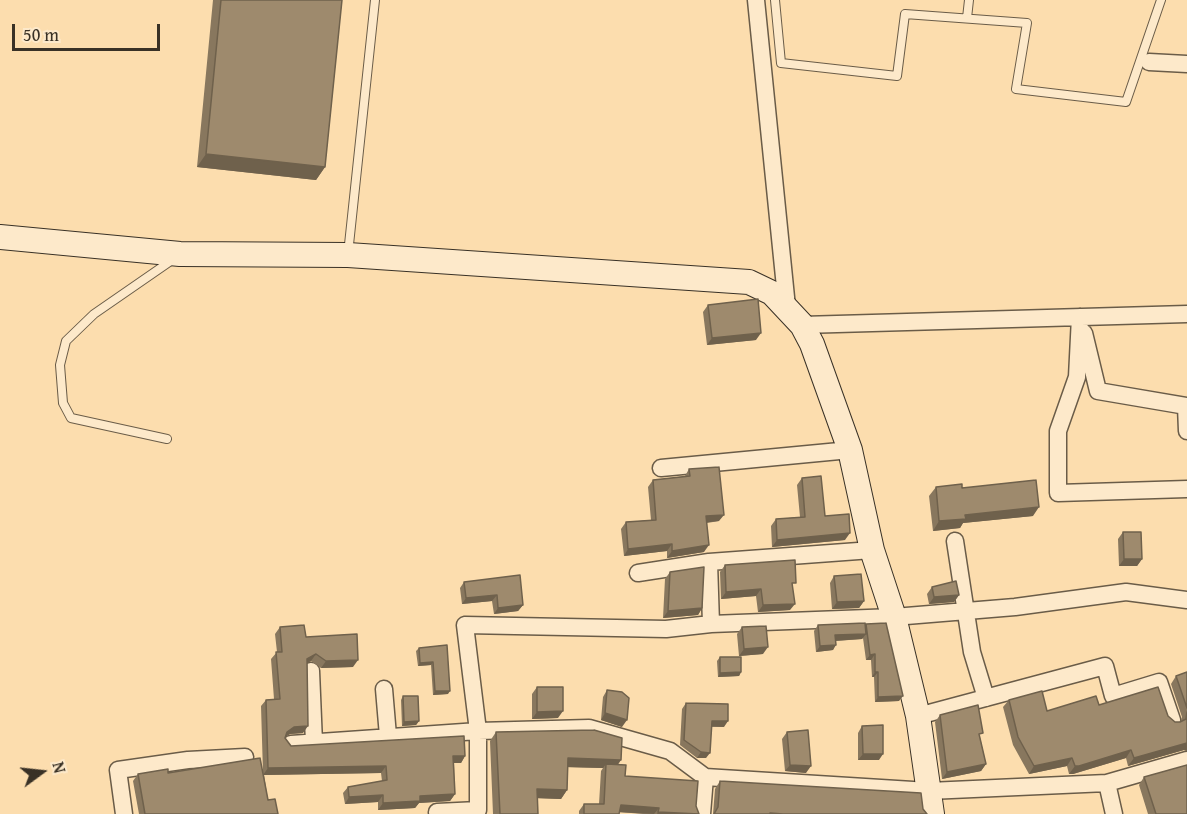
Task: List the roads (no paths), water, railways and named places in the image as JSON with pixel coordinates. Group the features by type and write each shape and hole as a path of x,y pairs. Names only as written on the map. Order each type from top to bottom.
{"main road":[{"path":"0,237 180,254 348,255 749,282 772,293 794,316 812,344 850,450 873,550 894,617 918,716 930,803"}],"street":[{"path":"756,0 794,316 1080,317 1187,314"},
{"path":"1149,62 1187,64"},
{"path":"1080,317 1098,391 1186,406 1187,431"},
{"path":"1080,317 1077,377 1058,431 1058,493 1187,489"},
{"path":"661,468 850,450"},
{"path":"955,541 977,676 986,698"},
{"path":"638,573 709,562 873,550"},
{"path":"709,562 711,624"},
{"path":"437,812 478,810 478,731 465,625 666,630 711,624 894,617 967,611 1126,592 1187,600"},
{"path":"918,716 1105,666 1113,696 1159,682 1172,720"},
{"path":"311,671 314,743"},
{"path":"384,689 388,736"},
{"path":"291,744 478,731 589,728 670,751 705,777 930,803 1107,783 1187,760"},
{"path":"124,814 118,770 188,760 245,757"},
{"path":"702,814 705,777"},
{"path":"1107,783 1114,814"}],"lane":[{"path":"348,255 375,0"},
{"path":"775,0 781,63 897,76 905,14 1027,23 1016,89 1126,102 1161,0"},
{"path":"967,18 969,0"},
{"path":"758,23 776,21"},
{"path":"167,439 71,418 63,403 60,364 66,341 94,314 180,254"}]}
